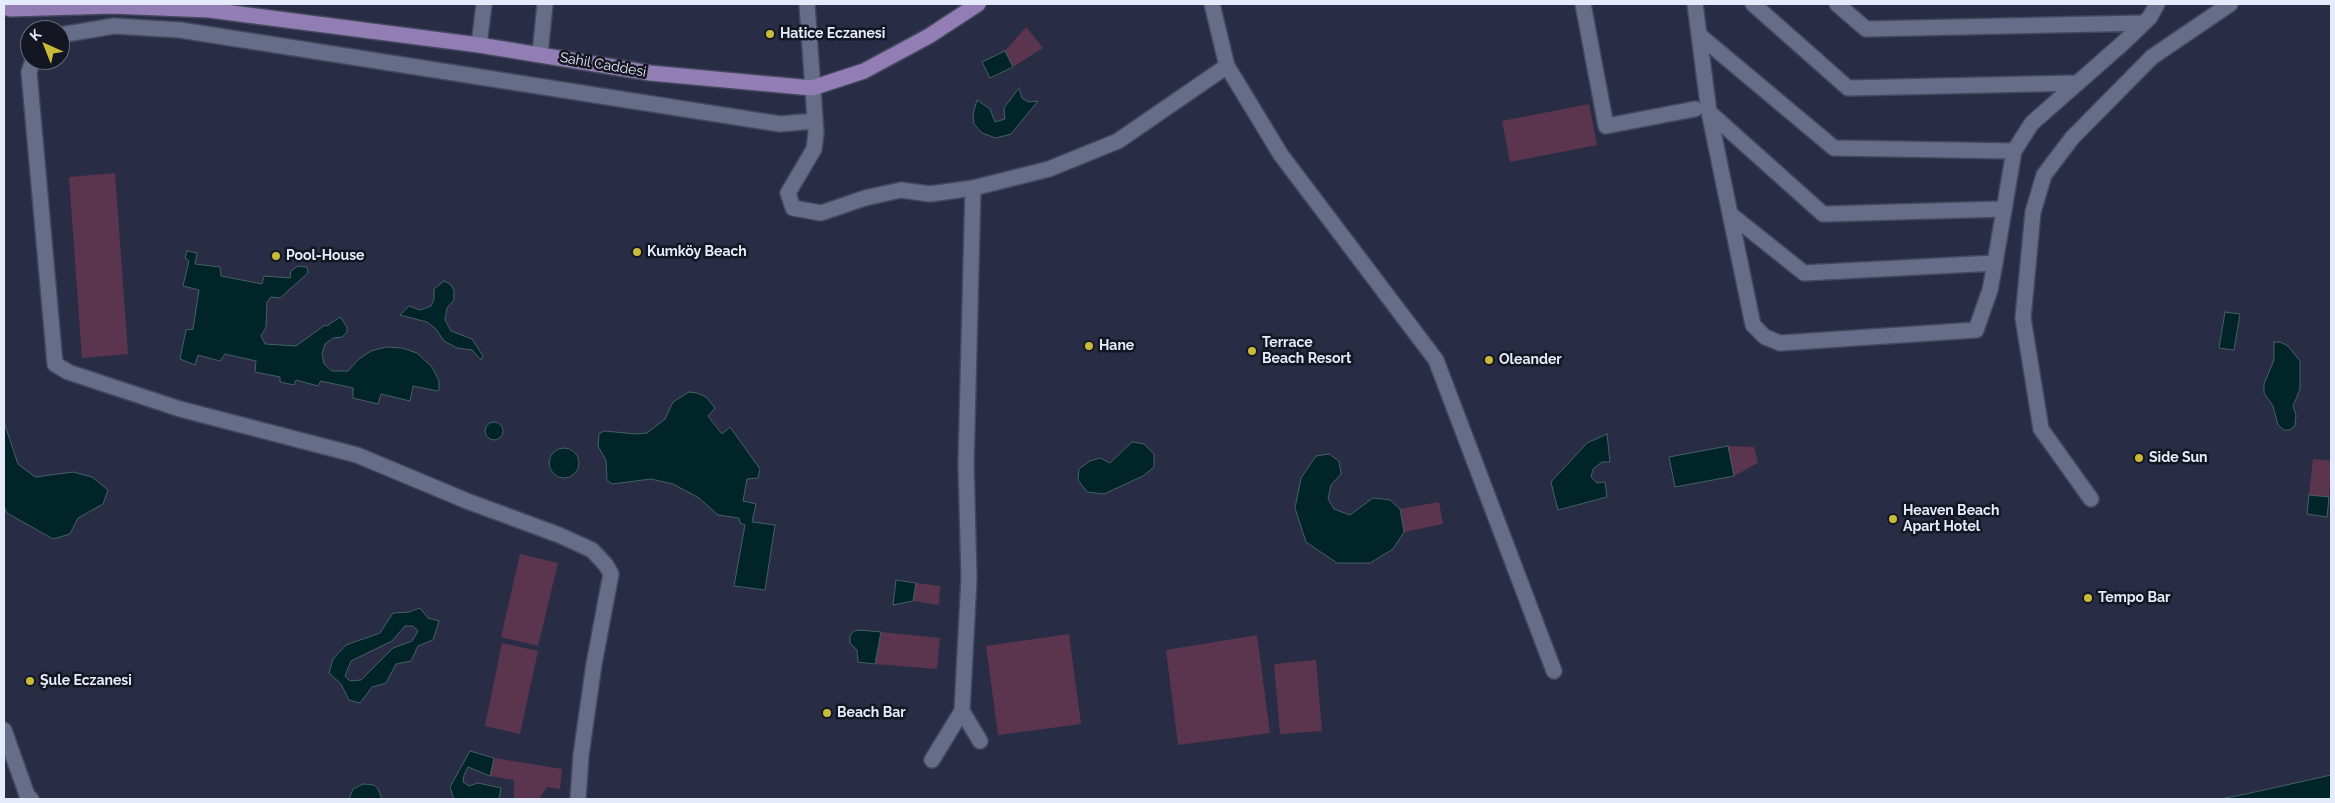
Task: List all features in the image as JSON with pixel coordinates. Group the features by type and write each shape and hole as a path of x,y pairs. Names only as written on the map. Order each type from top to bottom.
{"main road":[{"path":"187,4 209,10"},
{"name":"Sahil Caddesi","path":"209,10 478,45 658,74 812,88 864,71 929,36 978,4"},
{"path":"8,9 112,6 209,10"}],"street":[{"path":"478,45 484,4"},
{"path":"540,54 546,4"},
{"path":"806,4 815,121 814,149 788,192 794,208 821,213 864,198 901,190 930,194 973,188 1049,169 1118,141 1226,66"},
{"path":"1212,4 1226,66 1281,154 1436,360 1554,671"},
{"path":"1583,4 1606,126 1702,111 1823,214 2004,209"},
{"path":"1695,4 1699,35 1702,111 1730,214 1753,325 1764,338 1780,343 1976,330 1990,290 1996,263 2014,151 2032,123 2144,23 2158,4"},
{"path":"1753,4 1848,88 2078,83"},
{"path":"1836,4 1866,29 2144,23"},
{"path":"2091,499 2041,430 2023,318 2032,212 2044,175 2072,138 2152,57 2230,4"},
{"path":"70,34 114,26 180,30 780,124 815,121"},
{"path":"1699,35 1834,148 2014,151"},
{"path":"29,70 55,364 68,372 180,409 357,455 467,501 559,535 592,550 606,565 611,574 594,664 581,755 578,799"},
{"path":"932,760 962,711 968,578 966,464 973,188"},
{"path":"1730,214 1804,273 1996,263"},
{"path":"962,711 980,741"},
{"path":"4,730 27,795 31,799"}],"shaded area":[{"path":"1026,27 1043,48 1013,67 1005,51"},
{"path":"1005,51 1013,67 990,78 982,62"},
{"path":"1019,88 1022,98 1028,102 1038,101 1011,134 996,138 982,133 974,124 973,114 977,100 990,109 995,122 1005,119 1004,108"},
{"path":"1589,104 1597,145 1510,162 1502,121"},
{"path":"115,173 128,354 82,358 69,177"},
{"path":"187,251 197,253 195,264 220,267 221,276 262,284 264,276 290,278 291,271 298,266 307,267 308,273 280,298 271,297 267,302 266,327 261,336 265,344 296,346 325,325 327,326 340,317 347,327 347,332 342,337 333,338 325,344 322,354 324,364 332,371 348,371 359,359 371,351 386,347 402,348 417,353 432,367 439,381 438,391 413,386 410,401 381,394 378,404 353,398 353,388 321,381 318,386 296,380 294,385 280,382 280,377 255,372 256,361 225,354 220,361 198,355 195,365 180,359 186,330 193,329 199,290 183,286 189,261 185,258"},
{"path":"444,281 450,284 454,290 454,300 447,308 445,320 451,331 472,339 483,356 481,360 472,350 457,348 444,341 436,329 427,322 400,315 409,306 420,310 431,306 434,299 434,289"},
{"path":"2225,312 2240,314 2234,350 2219,348"},
{"path":"2274,342 2280,342 2288,346 2300,361 2300,389 2293,406 2296,415 2295,426 2290,430 2284,430 2278,425 2273,406 2264,393 2264,384 2274,360"},
{"path":"689,392 706,397 715,408 708,416 722,434 730,427 760,469 758,478 747,479 743,501 756,504 752,522 775,525 765,590 734,586 745,525 740,523 739,518 718,515 699,498 673,484 651,479 612,484 607,480 606,460 598,446 599,434 604,431 647,433 665,419 673,402"},
{"path":"4,422 18,464 35,477 73,472 92,477 108,490 103,504 78,518 70,534 53,539 7,513 4,506"},
{"path":"490,422 498,422 503,427 501,438 490,440 485,435 485,427"},
{"path":"1607,434 1610,462 1602,462 1593,469 1591,477 1597,483 1605,482 1607,497 1558,510 1551,482 1587,443"},
{"path":"1132,442 1144,444 1154,454 1154,467 1143,476 1104,494 1087,492 1078,480 1079,469 1090,461 1100,458 1110,463"},
{"path":"1728,446 1754,447 1758,463 1734,476"},
{"path":"1728,446 1734,476 1675,487 1669,457"},
{"path":"564,448 575,452 579,463 575,474 564,478 553,474 549,463 553,452"},
{"path":"1329,454 1339,461 1341,474 1331,485 1328,499 1334,509 1350,515 1373,498 1390,500 1400,509 1404,532 1393,549 1370,563 1337,563 1306,542 1295,508 1301,478 1316,456"},
{"path":"2313,459 2331,461 2329,497 2309,495"},
{"path":"2309,495 2329,497 2327,517 2307,514"},
{"path":"1439,502 1443,524 1404,532 1400,509"},
{"path":"520,554 558,563 538,646 501,637"},
{"path":"896,580 916,583 913,601 893,605"},
{"path":"916,583 940,586 939,605 913,601"},
{"path":"420,608 428,618 439,621 433,640 418,646 411,661 396,664 386,683 372,687 360,703 349,700 341,684 329,673 333,659 346,645 380,633 393,613 409,612","holes":["405,626 413,626 418,631 412,641 393,648 361,680 350,681 345,676 351,661 392,641"]},
{"path":"854,631 881,632 875,664 858,662 857,650 850,643 850,636"},
{"path":"881,632 940,638 937,669 875,664"},
{"path":"1069,634 1081,724 998,735 986,646"},
{"path":"1257,635 1270,733 1178,745 1166,650"},
{"path":"502,643 538,651 520,734 485,726"},
{"path":"1316,660 1322,731 1280,734 1274,664"},
{"path":"470,751 494,758 490,776 468,767 463,782 469,786 478,783 501,788 499,799 454,799 450,787"},
{"path":"494,758 562,769 560,789 547,787 539,799 514,799 514,780 490,776"},
{"path":"2331,775 2331,799 2220,799 2246,794"},
{"path":"363,784 374,785 382,799 349,799 353,789"}],"place":[{"name":"Hatice Eczanesi","path":"770,34"},
{"name":"Kumköy Beach","path":"637,252"},
{"name":"Pool-House","path":"276,256"},
{"name":"Hane","path":"1089,346"},
{"name":"Terrace Beach Resort","path":"1252,351"},
{"name":"Oleander","path":"1489,360"},
{"name":"Side Sun","path":"2139,458"},
{"name":"Heaven Beach Apart Hotel","path":"1893,519"},
{"name":"Tempo Bar","path":"2088,598"},
{"name":"Şule Eczanesi","path":"30,681"},
{"name":"Beach Bar","path":"827,713"}]}
